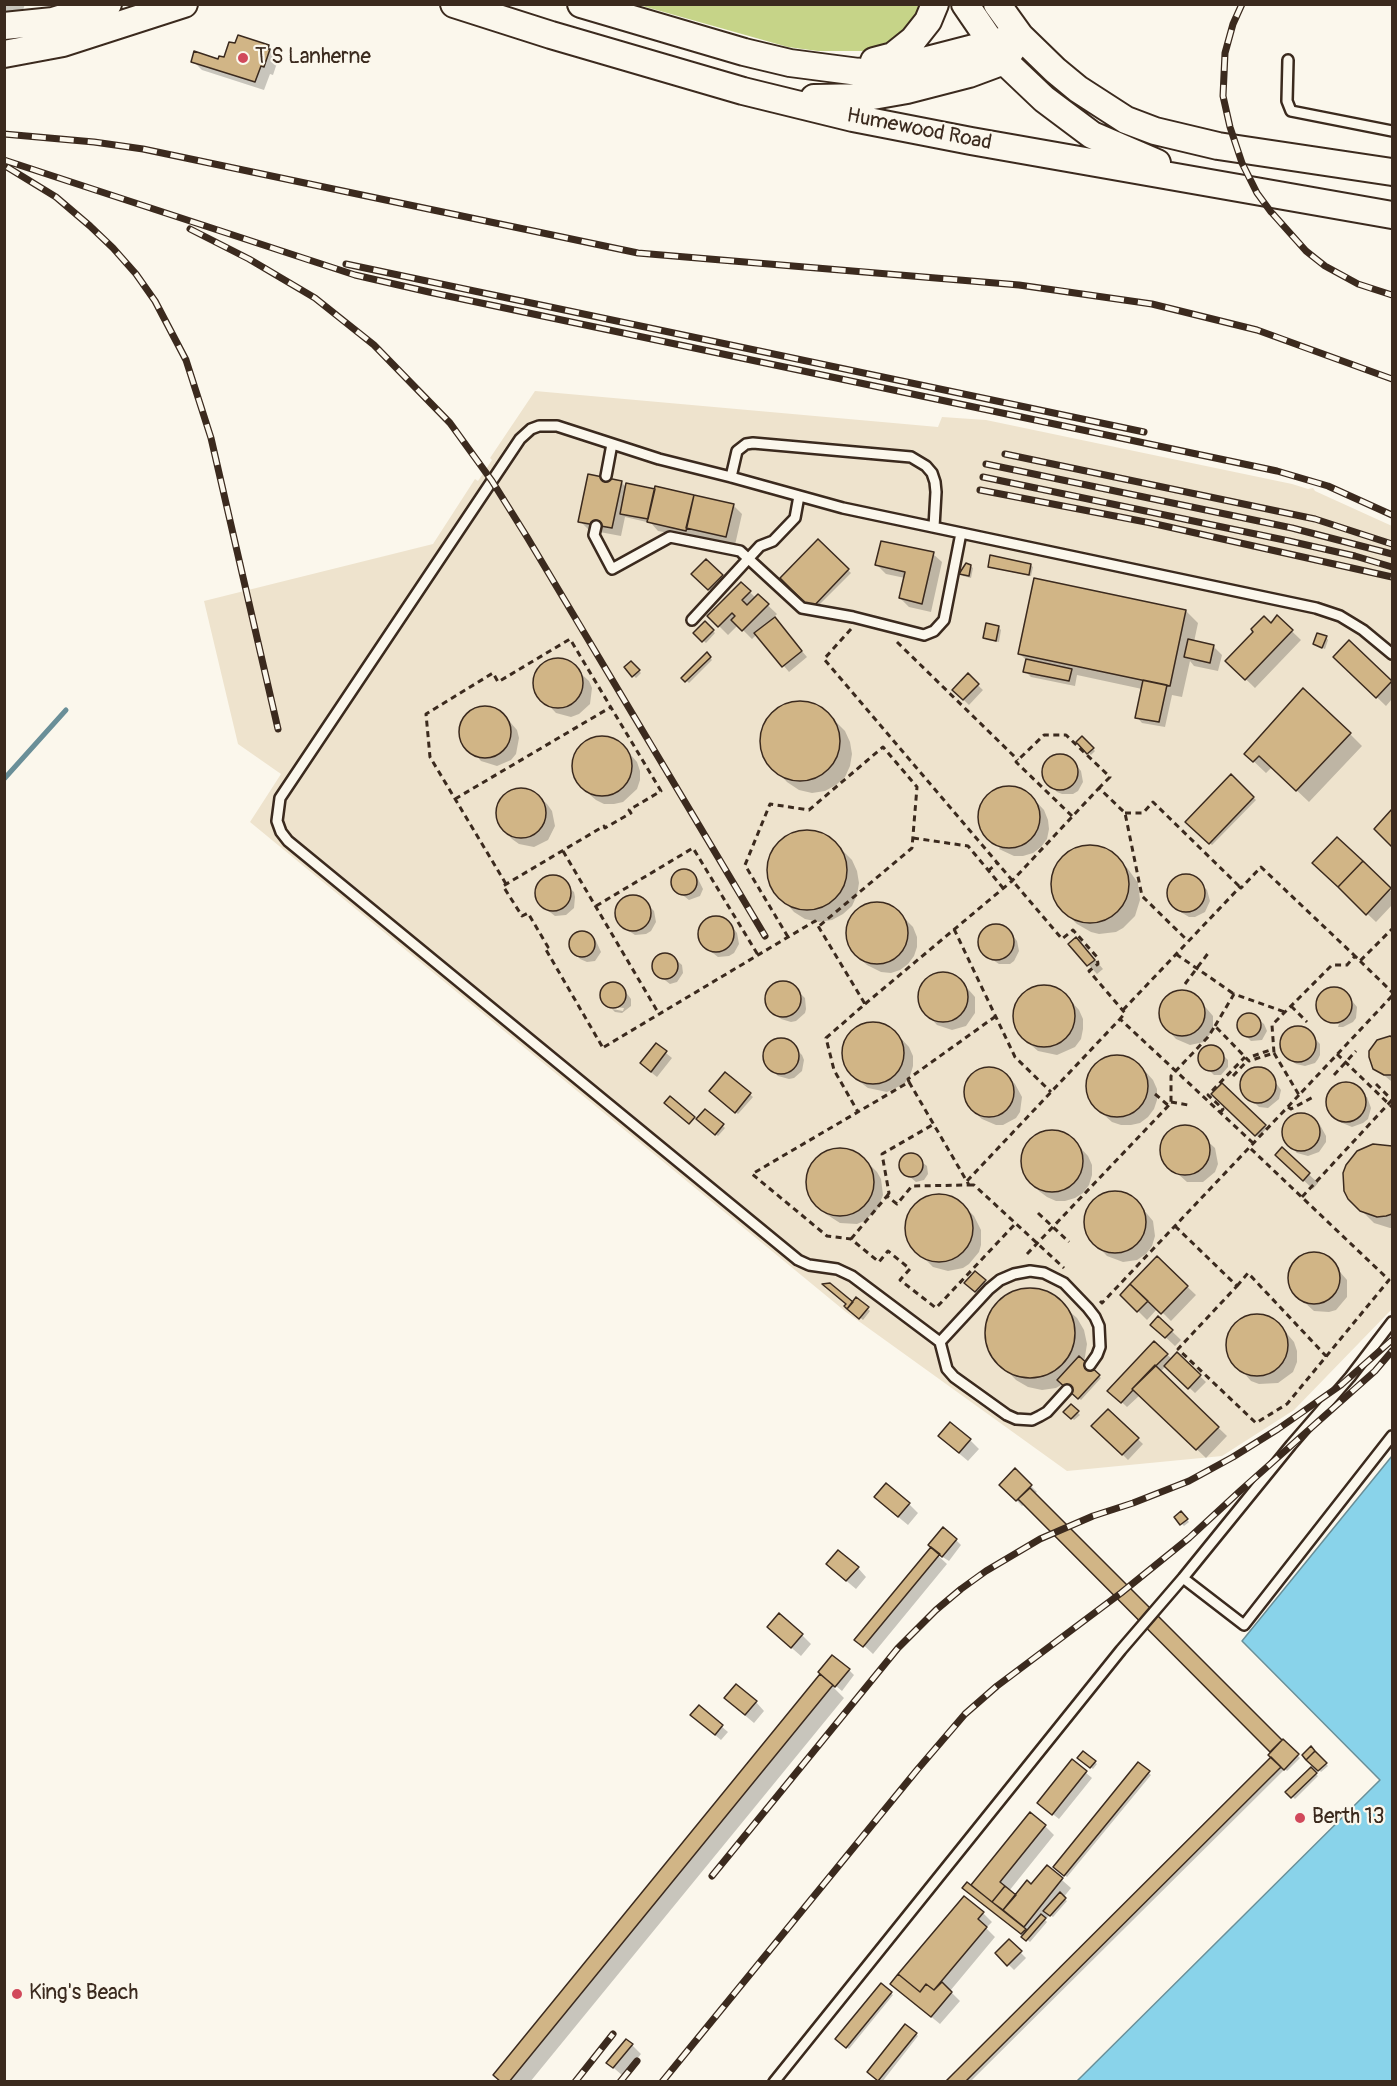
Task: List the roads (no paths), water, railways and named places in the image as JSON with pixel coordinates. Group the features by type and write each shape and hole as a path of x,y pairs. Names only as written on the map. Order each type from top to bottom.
{"main road":[{"path":"4,26 53,21 108,4"},
{"path":"4,54 63,43 184,4"},
{"name":"Humewood Road","path":"454,4 743,91 853,118 1392,215"},
{"path":"581,4 744,52 836,70 859,72 998,52"},
{"path":"836,70 892,56 903,49 921,31 935,4"},
{"path":"965,4 998,52 1044,99 1092,135 1163,165 1236,188"},
{"path":"998,4 1020,36 1047,63 1078,89 1126,120 1155,131 1218,146 1392,172"},
{"path":"743,91 819,98 867,97 918,88 969,74 1020,36"}],"lane":[{"path":"1288,60 1287,101 1291,111 1392,131"},
{"path":"1067,1390 1047,1412 1032,1420 1016,1419 1007,1415 954,1377 947,1369 940,1342 852,1275 837,1269 809,1265 798,1260 288,841 281,832 278,821 280,798 525,434 539,426 549,425 659,459 843,508 1316,608 1340,616 1363,630 1392,654"},
{"path":"731,477 737,451 746,444 753,443 911,457 926,466 932,473 936,492 934,527"},
{"path":"606,476 612,444"},
{"path":"692,620 760,546 773,541 795,518 800,496"},
{"path":"596,526 594,535 612,569 670,537 740,551 802,608 853,617 924,635 934,631 944,620 961,533"},
{"path":"940,1342 1000,1280 1030,1271 1044,1273 1064,1283 1095,1317 1099,1326 1100,1347 1090,1365"},
{"path":"774,2082 798,2049 1121,1650 1183,1578 1291,1444 1350,1377 1392,1322"},
{"path":"1183,1578 1244,1625 1392,1436"}],"water":[{"path":"1392,1456 1392,2081 1077,2081 1380,1780 1242,1641"}],"waterway":[{"path":"4,779 66,710"}],"railway":[{"path":"1242,4 1233,24 1225,53 1223,96 1242,163 1257,193 1271,212"},
{"path":"4,134 143,149 638,253 1019,285 1152,304 1257,330 1392,379"},
{"path":"4,160 355,275 1277,471 1328,486 1392,515"},
{"path":"7,167 56,197 113,248 136,274 155,301 186,360 211,438 278,729"},
{"path":"1273,214 1306,251 1325,266 1358,284 1392,295"},
{"path":"190,229 249,259 315,298 374,345 450,423 492,481 527,537 765,936"},
{"path":"346,264 1144,432"},
{"path":"1005,454 1315,519 1392,544"},
{"path":"986,464 1292,528 1392,554"},
{"path":"983,477 1289,541 1392,567"},
{"path":"980,490 1151,523 1392,577"},
{"path":"712,1876 898,1648 961,1589 986,1571 1040,1539 1093,1516 1189,1481 1233,1457 1341,1385 1392,1340"},
{"path":"662,2082 965,1714 997,1686 1121,1593 1189,1538 1375,1371 1392,1351"},
{"path":"575,2082 613,2034"},
{"path":"620,2082 637,2061"}],"place":[{"name":"T S Lanherne","path":"243,58"},
{"name":"Berth 13","path":"1300,1818"},
{"name":"King's Beach","path":"17,1994"}]}
